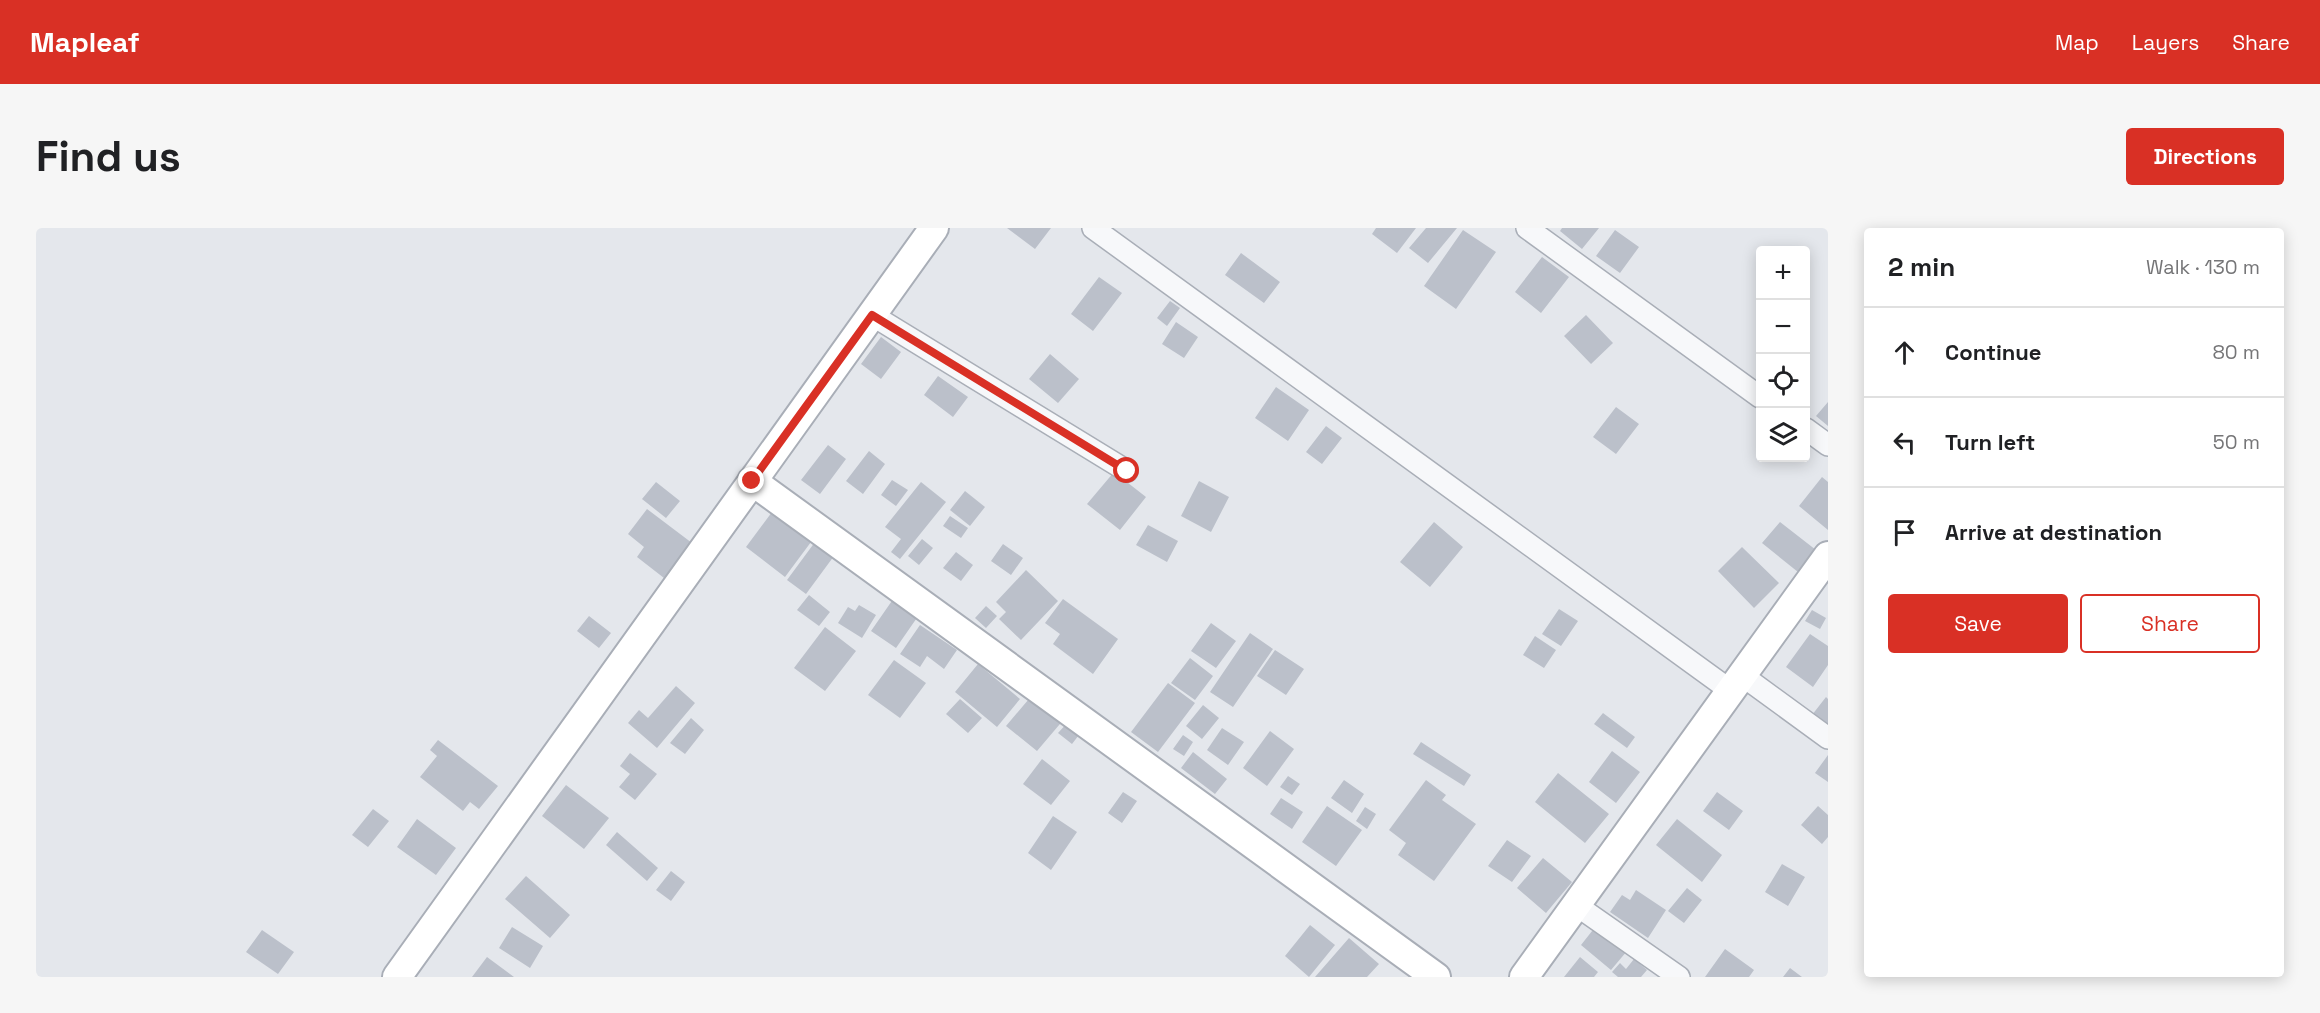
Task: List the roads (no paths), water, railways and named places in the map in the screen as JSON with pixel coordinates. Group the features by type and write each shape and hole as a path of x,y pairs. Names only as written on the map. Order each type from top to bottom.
{"street":[{"path":"397,977 934,228"},
{"path":"1093,228 1737,683 1828,738"},
{"path":"1527,228 1756,393"},
{"path":"872,315 1127,471"},
{"path":"1810,432 1828,445"},
{"path":"752,481 1436,977"},
{"path":"1524,977 1828,556"},
{"path":"1576,905 1679,977"}]}
